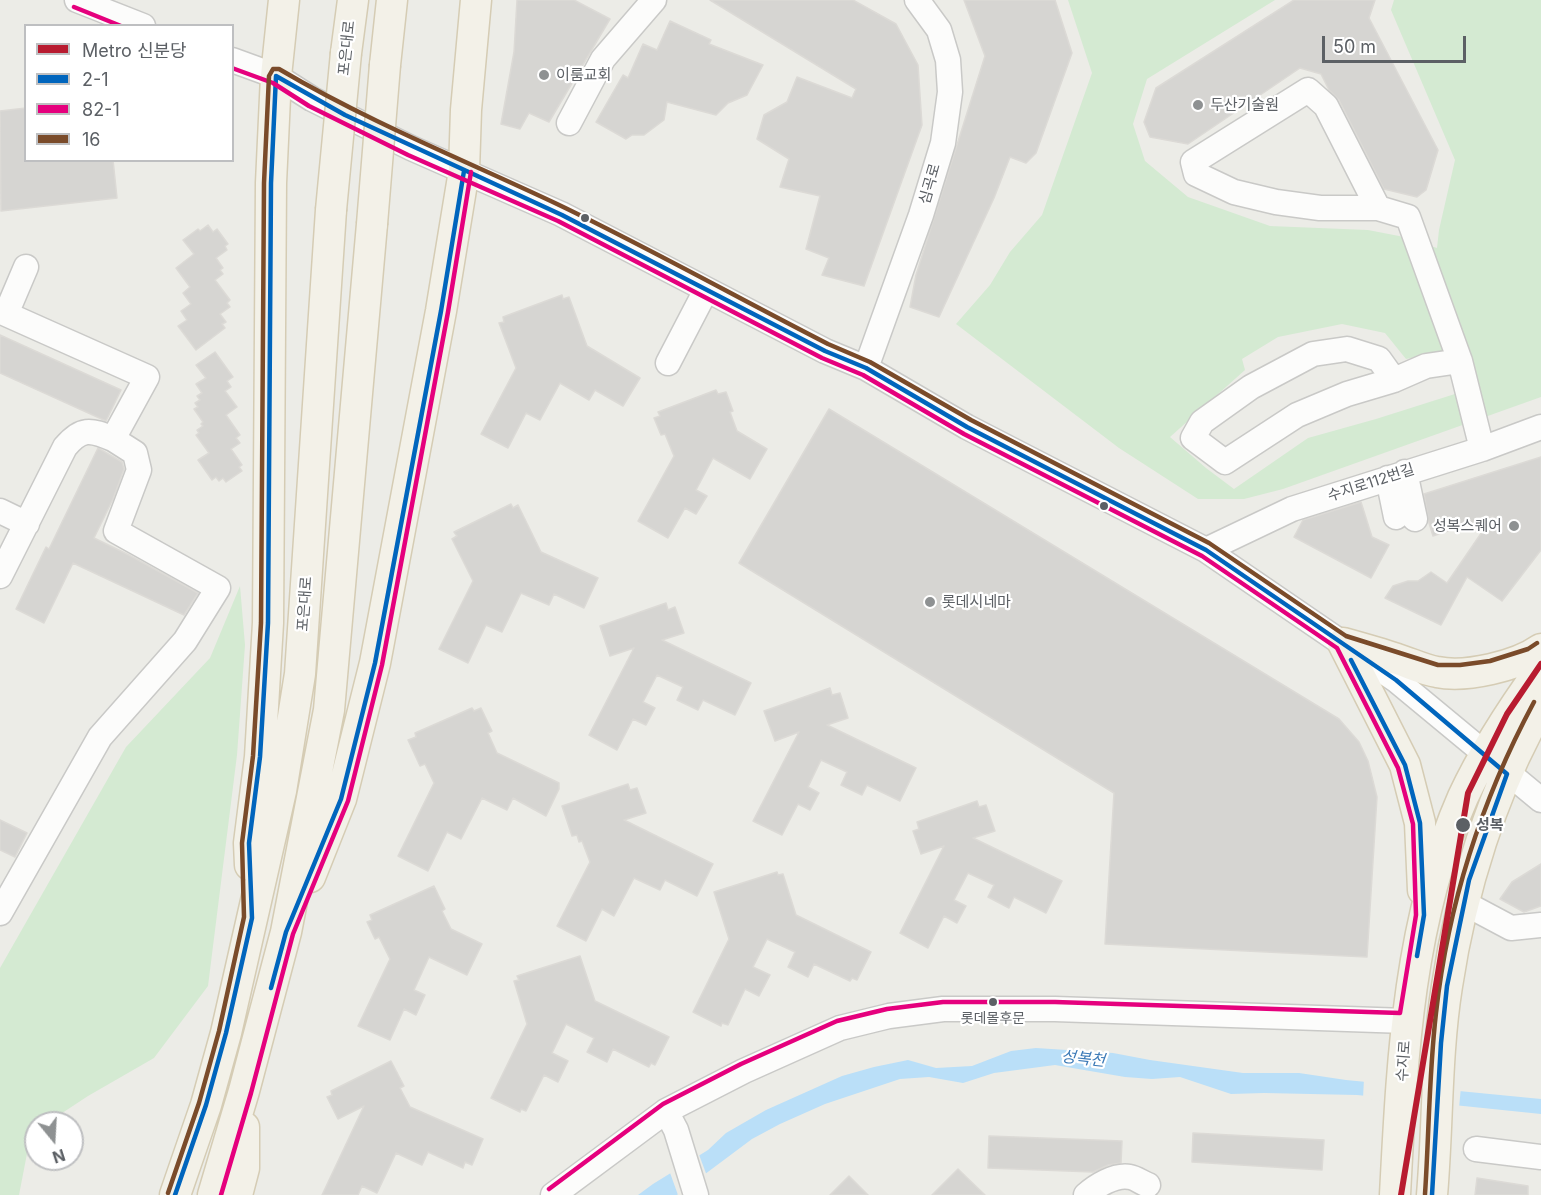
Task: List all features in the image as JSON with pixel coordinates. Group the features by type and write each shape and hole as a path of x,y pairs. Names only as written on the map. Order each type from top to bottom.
{"main road":[{"path":"252,918 249,843 260,757 268,623 271,183 276,76 284,0"},
{"name":"포은대로","path":"176,1195 206,1105 226,1032 281,790 300,674 332,210 353,0"},
{"path":"213,1195 244,1091 286,932 329,710 392,0"},
{"path":"286,932 341,799 375,663 441,311 464,171 466,110 476,0"},
{"path":"1343,644 1437,672 1460,673 1492,668 1531,656 1541,649"},
{"path":"1343,644 1398,750 1410,782 1420,823 1424,915"},
{"name":"수지로","path":"1432,1195 1441,1043 1447,986 1464,903 1511,711 1541,669"},
{"name":"수지로","path":"1395,1181 1405,1032 1424,915 1440,861 1463,797 1496,765 1528,728 1541,706"},
{"path":"237,1195 244,1168 244,1091"}],"street":[{"path":"77,0 138,24"},
{"path":"570,123 603,59 654,0"},
{"name":"심곡로","path":"866,368 921,215 943,143 950,92 948,60 939,30 917,0"},
{"path":"234,61 276,76 312,99 411,148 561,214 825,351 866,368 968,427 1206,550 1396,681 1541,800"},
{"path":"1378,208 1326,106 1308,90 1192,162 1196,174 1234,192 1276,202 1320,208 1378,208 1408,217 1461,361 1482,449"},
{"path":"26,267 3,313 147,377 113,439"},
{"path":"668,363 706,290"},
{"path":"1394,380 1379,359 1347,349 1313,354 1251,387 1202,422 1193,438 1226,462 1297,415 1347,394 1394,380 1426,366 1461,361"},
{"name":"수지로112번길","path":"1206,550 1292,509 1482,449 1541,427"},
{"path":"0,576 65,447 75,435 87,432 113,439 135,453 139,470 116,531 218,588 185,641 100,737 0,913"},
{"path":"1397,475 1406,518"},
{"path":"0,511 27,524"},
{"path":"1464,903 1511,928 1541,925"},
{"path":"553,1195 671,1121 744,1071 840,1028 889,1016 943,1009 1054,1009 1405,1032"},
{"path":"671,1121 696,1195"},
{"path":"1476,1149 1541,1157"},
{"path":"1086,1195 1093,1188 1111,1180 1129,1176 1148,1185"}],"green space":[{"path":"1068,0 1275,0 1147,79 1133,124 1145,161 1188,197 1270,226 1368,230 1399,236 1437,248 1455,160 1391,10 1394,0 1541,0 1541,397 1283,489 1244,499 1198,499 1119,448 956,324 990,285 1010,252 1042,215 1092,73","holes":["1342,324 1385,333 1406,359 1447,351 1458,393 1308,438 1234,489 1170,437 1245,370 1242,359 1278,337"]},
{"path":"240,586 245,645 237,755 208,986 154,1058 65,1111 24,1111 24,1169 19,1195 0,1195 0,968 126,747 210,658"}],"water":[{"name":"성복천","path":"1036,1048 1113,1053 1243,1073 1299,1073 1346,1080 1541,1099 1541,1114 1357,1095 1231,1094 1180,1077 1152,1079 1125,1077 1055,1065 994,1073 963,1083 929,1077 900,1079 825,1104 780,1124 752,1139 677,1195 638,1195 708,1150 726,1133 766,1110 842,1076 908,1060 936,1068 972,1066 1011,1051"}],"pier":[{"path":"1364,1078 1461,1087 1459,1108 1363,1099"},
{"path":"698,1152 707,1176 682,1195 678,1195 669,1170"}],"building":[{"name":"이룸교회","path":"517,0 574,0 610,19 549,122 529,113 520,129 501,124 514,52"},
{"path":"710,0 853,0 896,24 918,65 922,125 864,286 822,275 829,258 806,249 820,196 780,187 789,159 757,139 764,115 787,102 797,77 852,98 856,89"},
{"path":"964,0 1055,0 1072,53 1036,153 1026,163 1010,157 994,198 939,317 910,307 916,275 985,56"},
{"name":"두산기술원","path":"1294,0 1375,0 1369,18 1438,150 1426,190 1417,197 1384,189 1339,100 1329,90 1321,74 1300,68 1188,144 1150,137 1144,122 1156,88"},
{"path":"670,21 711,40 709,44 763,65 747,95 728,103 716,115 667,102 664,120 644,135 632,135 626,139 596,122 623,75 628,78 643,44 657,50"},
{"path":"24,108 24,162 113,162 117,198 1,211 0,111"},
{"path":"208,225 213,232 217,229 228,244 225,246 227,250 216,258 223,268 220,270 223,274 215,280 230,300 227,303 230,307 220,314 226,322 222,324 225,328 196,350 178,326 187,320 181,311 191,304 183,293 190,287 176,268 194,254 183,240"},
{"path":"562,295 563,299 569,297 587,346 640,378 623,406 595,390 589,400 560,383 540,420 526,413 508,448 481,434 516,368 499,323 504,322 503,317"},
{"path":"0,335 121,390 106,421 0,373"},
{"path":"215,352 233,377 227,381 231,387 225,391 237,407 226,415 240,435 236,438 240,443 231,449 242,465 239,467 242,471 226,482 223,478 219,481 216,477 212,480 198,460 209,453 196,435 199,433 197,430 203,426 201,424 203,422 194,409 198,407 195,403 200,400 197,396 202,393 196,384 206,378 196,365"},
{"path":"716,390 718,394 726,392 737,431 767,449 750,479 713,458 696,490 707,496 696,514 685,508 668,538 638,521 674,456 665,434 661,435 654,418 660,416 658,412"},
{"path":"829,409 1339,719 1359,742 1368,761 1377,797 1367,957 1105,944 1114,793 739,563"},
{"path":"98,448 122,462 124,469 113,499 94,538 198,593 184,615 73,563 44,623 16,609 46,547 49,549"},
{"name":"성복스퀘어","path":"1541,457 1541,550 1502,601 1467,577 1441,625 1385,598 1393,586 1408,581 1418,581 1431,572 1447,583 1493,516 1433,536 1424,494"},
{"path":"1361,502 1372,537 1389,545 1371,578 1294,537 1303,520"},
{"path":"511,504 513,508 518,505 541,552 598,578 584,608 554,594 549,605 521,593 502,632 486,625 468,663 439,649 473,581 452,539 457,536 454,532"},
{"path":"666,603 668,610 675,607 684,633 662,640 751,683 735,715 703,700 698,710 677,700 683,687 657,675 643,702 655,708 646,725 633,719 617,750 589,735 634,648 610,656 600,626"},
{"path":"830,688 832,695 840,693 848,718 827,725 916,768 900,801 867,785 862,795 841,785 847,772 821,760 808,787 819,793 810,810 798,804 782,835 753,821 799,732 775,741 764,711"},
{"path":"472,708 474,711 481,708 492,731 488,733 497,753 559,783 559,789 546,816 513,798 507,810 482,798 461,839 447,832 428,871 398,856 434,783 425,764 420,766 408,740 416,737 415,733"},
{"path":"628,784 630,790 637,788 646,813 624,820 713,864 697,896 665,880 660,890 634,878 614,916 602,909 586,941 557,926 590,862 582,841 579,842 577,835 572,836 562,806"},
{"path":"977,801 979,807 986,805 995,831 973,838 1062,881 1046,913 1014,897 1009,908 988,897 994,885 968,873 954,900 966,906 957,923 944,916 928,948 900,933 944,846 921,854 913,831 919,829 917,822"},
{"path":"0,820 27,833 15,857 0,850"},
{"path":"1541,864 1541,906 1524,912 1500,899 1512,882"},
{"path":"777,872 778,875 783,874 796,915 871,952 857,980 852,978 850,981 814,964 808,977 788,967 795,952 767,939 753,967 770,975 759,996 745,989 728,1025 722,1023 721,1026 693,1012 729,939 714,892"},
{"path":"434,886 451,929 482,944 467,975 429,957 414,990 425,995 416,1015 404,1009 390,1040 358,1026 390,959 379,937 375,939 367,922 372,920 370,915"},
{"path":"580,956 595,1001 669,1037 655,1065 651,1063 649,1067 613,1049 607,1062 587,1052 594,1038 566,1024 552,1053 568,1061 558,1082 544,1075 526,1111 521,1109 520,1112 491,1098 527,1024 514,981 519,980 517,976"},
{"path":"391,1061 404,1086 400,1088 410,1107 483,1139 472,1165 465,1162 463,1168 428,1152 422,1165 396,1153 377,1193 362,1186 358,1195 322,1195 364,1106 338,1119 327,1097 332,1095 331,1091"},
{"path":"1193,1133 1324,1140 1322,1170 1192,1162"},
{"path":"989,1136 1122,1141 1121,1163 1108,1165 1093,1172 988,1168"},
{"path":"958,1169 985,1195 932,1195"},
{"path":"849,1176 868,1195 830,1195"},
{"path":"1477,1178 1528,1186 1528,1195 1475,1195"}],"metro line":[{"name":"신분당","path":"1401,1195 1468,793 1507,714 1541,664"}],"transit line":[{"name":"82-1","path":"74,7 116,24"},
{"name":"82-1","path":"234,69 273,83 309,106 408,155 558,221 822,358 863,375 964,434 1202,556 1337,648 1398,768 1413,824 1416,915 1400,1013 1055,1002 943,1002 887,1009 837,1021 741,1064 663,1104 549,1189"},
{"name":"16","path":"168,1193 199,1103 219,1031 244,917 242,843 253,756 261,623 264,183 269,76 273,69 279,69 347,106 591,221 828,344 870,362 971,420 1209,543 1346,636 1438,665 1490,661 1528,649 1537,643"},
{"name":"2-1","path":"175,1195 206,1105 226,1033 252,918 249,843 260,757 268,623 271,183 276,76 345,115 562,215 825,351 866,368 967,427 1206,550 1396,680 1507,774 1469,880 1447,986 1441,1043 1432,1195"},
{"name":"2-1","path":"271,988 286,932 341,799 375,663 441,311 464,171"},
{"name":"82-1","path":"221,1195 293,934 348,801 382,665 448,312 471,172"},
{"name":"2-1","path":"1351,660 1405,765 1420,823 1424,915 1417,956"},
{"name":"16","path":"1425,1194 1430,1081 1436,1013 1449,932 1483,814 1498,776 1534,702"}],"place":[{"name":"이룸교회","path":"544,75"},
{"name":"두산기술원","path":"1198,105"},
{"name":"성복스퀘어","path":"1514,526"},
{"name":"롯데시네마","path":"930,602"},
{"name":"성복","path":"1463,825"},
{"name":"롯데몰후문","path":"993,1002"}]}
